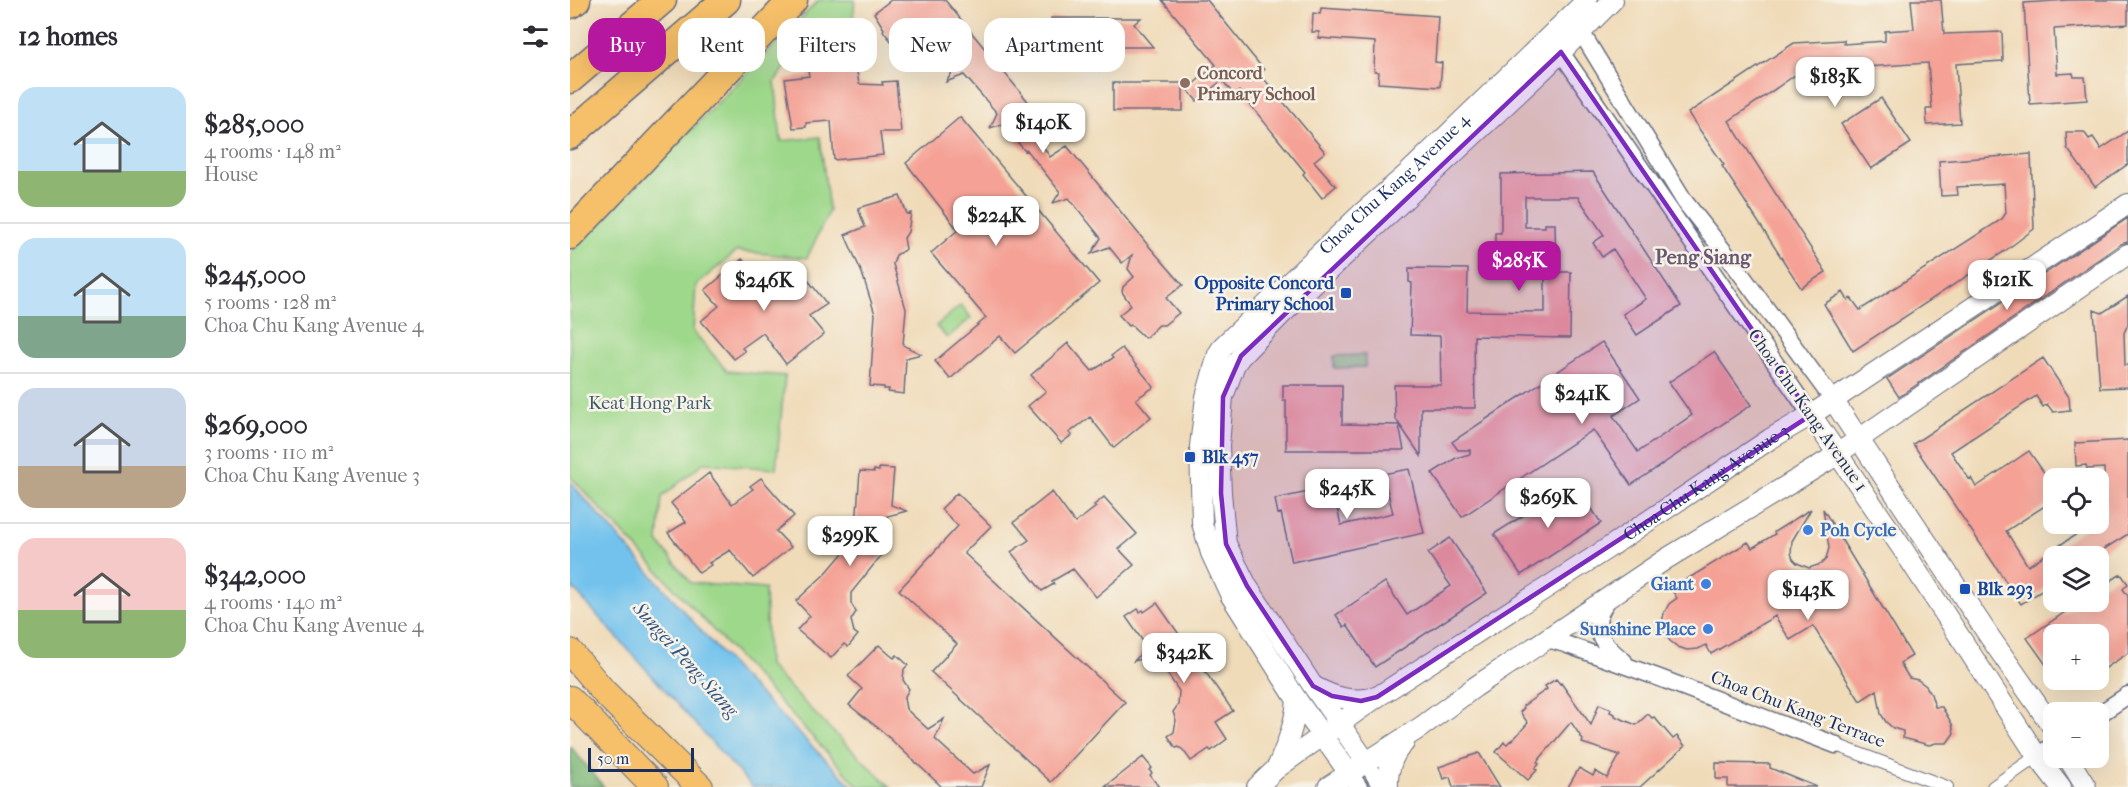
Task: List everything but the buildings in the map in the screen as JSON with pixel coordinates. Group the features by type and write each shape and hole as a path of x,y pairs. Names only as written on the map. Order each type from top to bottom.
{"highway":[{"path":"570,4 576,0"},
{"path":"576,74 662,0"},
{"path":"570,135 726,0"},
{"path":"570,235 793,0"}],"main road":[{"path":"570,652 600,687 700,787"},
{"path":"570,698 655,787"}],"street":[{"name":"Choa Chu Kang Avenue 4","path":"1576,23 1587,0"},
{"name":"Choa Chu Kang Avenue 4","path":"1367,763 1247,586 1226,544 1219,446 1223,397 1240,356 1576,23 1613,0"},
{"name":"Choa Chu Kang Avenue 1","path":"1576,23 1685,202 1730,259 1833,400 1989,636 2043,713"},
{"name":"Choa Chu Kang Avenue 4","path":"1354,780 1297,700 1231,596 1211,553 1202,523 1200,446 1206,396 1218,354 1223,346 1363,212 1556,44"},
{"name":"Choa Chu Kang Avenue 1","path":"1556,44 1811,414 1940,605 2037,756 2061,787"},
{"name":"Choa Chu Kang Avenue 3","path":"1257,787 1277,768 1377,697 1605,550 2128,204"},
{"path":"1328,787 1354,780 1367,763 1475,687 1726,521 1860,439 2128,255"},
{"name":"Choa Chu Kang Terrace","path":"1609,598 1602,607 1598,634 1604,644 1634,669"},
{"name":"Choa Chu Kang Terrace","path":"1548,639 1947,787"},
{"path":"1313,686 1332,696 1361,701 1377,697"},
{"path":"570,698 600,687"},
{"path":"2109,708 2128,695"},
{"path":"1277,768 1288,744 1296,717 1297,700"},
{"path":"1388,787 1390,767 1399,747 1421,727"},
{"path":"1993,787 2043,752"},
{"path":"1367,763 1381,787"},
{"path":"2074,768 2086,787"}],"highlighted area":[{"path":"1561,52 1811,415 1377,697 1361,701 1332,696 1313,686 1247,586 1226,544 1221,493 1223,397 1241,356"}],"green space":[{"name":"Keat Hong Park","path":"819,0 855,0 853,18 801,18"},
{"name":"Keat Hong Park","path":"777,43 777,72 782,72 775,81 781,141 820,137 829,211 807,258 737,251 696,285 693,331 727,371 785,376 776,469 703,463 662,497 658,542 691,583 765,589 768,665 891,787 859,787 570,476 570,253 748,72 765,72 765,55"},
{"path":"961,305 971,318 947,338 936,326"},
{"path":"1365,355 1365,367 1334,368 1334,356"},
{"path":"571,747 604,787 570,787"}],"water":[{"name":"Sungei Peng Siang","path":"570,482 741,676 853,787 752,787 570,585"}],"place":[{"name":"Concord Primary School","path":"1185,83"},
{"name":"Opposite Concord Primary School","path":"1346,293"},
{"name":"Blk 457","path":"1190,457"},
{"name":"Poh Cycle","path":"1808,530"},
{"name":"Giant","path":"1706,584"},
{"name":"Blk 293","path":"1965,589"},
{"name":"Sunshine Place","path":"1708,629"}],"district":[{"name":"Peng Siang","path":"1703,257"}]}
